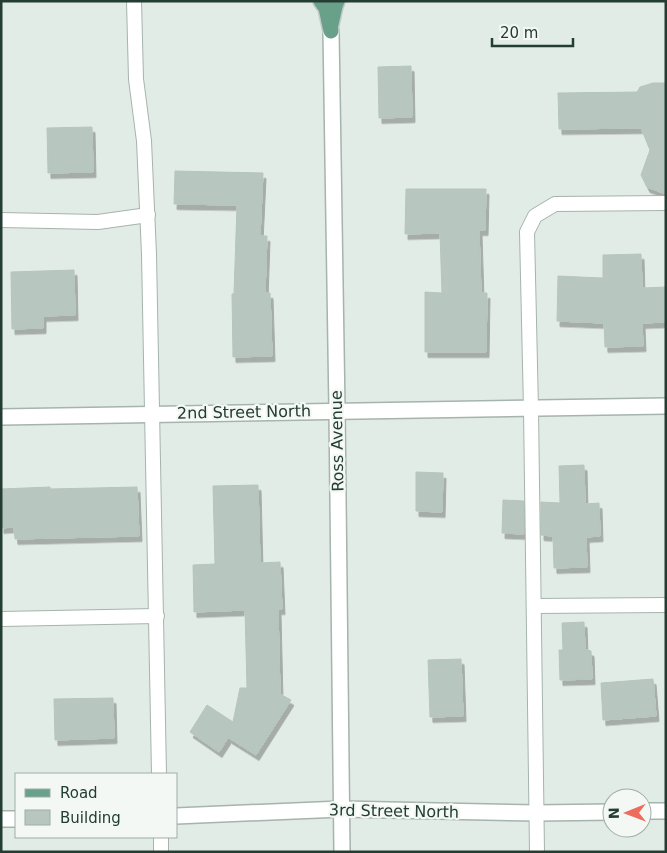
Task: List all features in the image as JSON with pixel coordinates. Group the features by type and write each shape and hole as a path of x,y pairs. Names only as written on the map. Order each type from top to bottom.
{"main road":[{"path":"321,1 329,17 331,31"},
{"path":"331,31 337,1"}],"street":[{"name":"Ross Avenue","path":"331,31 342,852"},
{"name":"2nd Street North","path":"1,417 666,406"},
{"name":"3rd Street North","path":"178,816 341,809 537,813 602,812"},
{"path":"652,811 666,811"},
{"path":"1,819 15,819"}],"lane":[{"path":"134,1 136,79 144,141 148,215 154,414 159,773"},
{"path":"537,852 527,232 535,216 554,204 666,203"},
{"path":"1,220 98,222 148,215"},
{"path":"534,606 666,605"},
{"path":"1,619 157,616"},
{"path":"160,838 161,852"}],"building":[{"path":"411,66 412,117 379,118 378,67"},
{"path":"653,83 666,83 666,194 647,187 641,175 650,150 641,128 559,129 558,93 637,92 640,87"},
{"path":"92,127 93,172 48,173 47,128"},
{"path":"175,171 263,173 260,236 267,236 265,293 270,293 272,356 233,357 232,294 234,294 237,205 174,204"},
{"path":"406,189 486,189 485,230 479,230 481,293 487,293 486,352 425,352 425,292 442,293 440,233 405,234"},
{"path":"641,254 642,288 666,287 666,322 642,323 643,346 605,347 604,323 557,321 558,276 603,278 603,255"},
{"path":"74,270 75,315 43,316 43,328 12,329 11,272"},
{"path":"584,465 585,504 599,503 600,536 586,537 587,567 554,568 553,536 541,535 541,502 560,503 559,466"},
{"path":"416,472 443,473 442,512 416,511"},
{"path":"258,485 260,563 280,562 282,609 278,609 280,694 291,700 256,755 229,738 230,735 219,752 190,732 207,705 233,722 240,688 247,688 245,610 194,612 193,565 215,564 213,486"},
{"path":"50,487 50,489 137,487 139,536 15,539 14,527 1,528 1,489"},
{"path":"503,500 524,501 524,534 502,533"},
{"path":"584,622 585,649 591,651 592,679 560,680 559,650 563,650 562,623"},
{"path":"461,659 463,716 430,717 428,660"},
{"path":"653,679 656,716 603,720 601,683"},
{"path":"113,698 114,738 55,740 54,699"}]}
